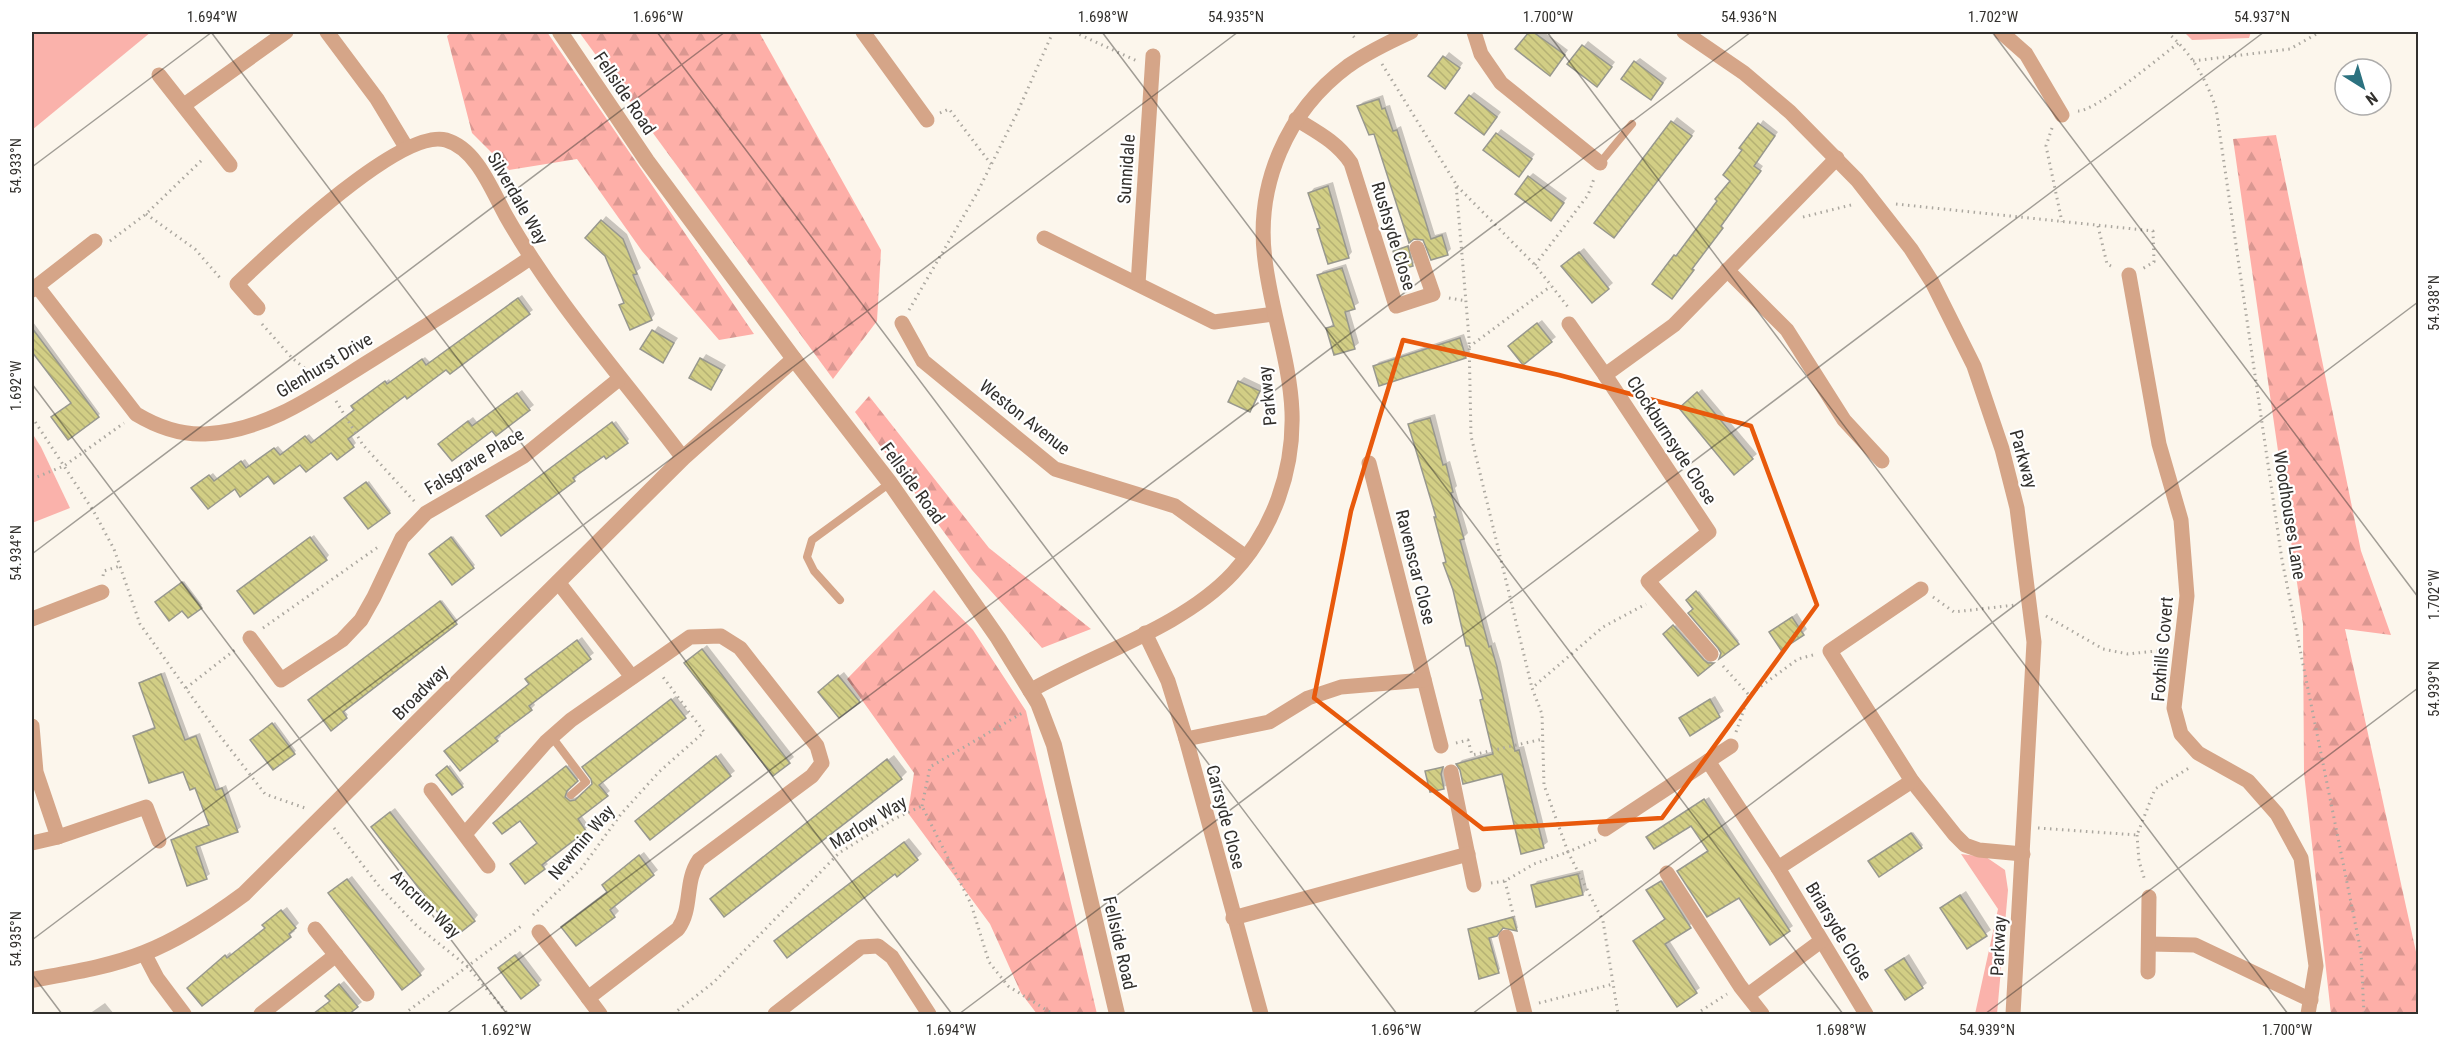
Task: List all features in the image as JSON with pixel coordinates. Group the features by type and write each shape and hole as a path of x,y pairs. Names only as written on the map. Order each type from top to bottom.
{"street":[{"path":"184,105 286,32"},
{"path":"327,32 377,99 406,147"},
{"name":"Fellside Road","path":"560,32 647,160 794,359 890,483 998,638 1034,697 1054,745 1117,1014"},
{"path":"863,32 927,120"},
{"name":"Parkway","path":"1034,697 1183,612 1220,586 1246,557 1265,528 1287,471 1292,412 1264,258 1263,226 1272,170 1283,142 1296,119 1329,81 1373,50 1411,32"},
{"path":"1474,32 1481,54 1501,83 1600,164"},
{"name":"Parkway","path":"1684,32 1752,80 1790,112 1837,158 1911,249 1932,282 1974,366 2002,449 2017,508 2034,642 2013,1014"},
{"path":"2001,32 2026,54 2060,112"},
{"name":"Sunnidale","path":"1138,284 1153,62"},
{"path":"159,75 230,165"},
{"name":"Rushsyde Close","path":"1296,119 1334,142 1351,163 1396,306 1433,294 1417,248"},
{"name":"Silverdale Way","path":"258,308 237,284 320,208 406,147 426,140 445,139 462,148 475,161 530,258 619,380 683,458"},
{"name":"Clockburnsyde Close","path":"1605,375 1674,325 1837,158"},
{"path":"1044,238 1214,322 1274,314"},
{"name":"Glenhurst Drive","path":"95,241 34,288 136,414 156,425 203,434 251,426 309,400 465,302 530,258"},
{"path":"1727,270 1787,330 1844,420 1882,461"},
{"name":"Foxhills Covert","path":"2129,275 2159,444 2181,520 2187,596 2174,708 2181,734 2203,756 2248,782 2277,814 2301,858 2316,966 2310,1007"},
{"name":"Weston Avenue","path":"902,323 923,361 1055,469 1175,506 1246,557"},
{"name":"Clockburnsyde Close","path":"1569,324 1709,532 1648,581 1660,595"},
{"name":"Broadway","path":"32,980 144,953 189,932 244,894 683,458 794,359"},
{"name":"Falsgrave Place","path":"250,638 281,680 342,640 361,620 402,538 426,513 524,456 619,380"},
{"name":"Ravenscar Close","path":"1370,463 1441,746"},
{"path":"558,582 632,677"},
{"path":"1922,589 1830,651 1912,781 1965,844 1979,850 2023,854"},
{"path":"32,619 102,592"},
{"path":"1660,595 1710,654"},
{"name":"Carrsyde Close","path":"1145,633 1167,681 1186,739 1261,1014"},
{"path":"465,834 552,737 571,720 690,637 721,636 740,648 817,746 822,763 812,776 699,860 690,878 688,908 678,929 588,998"},
{"path":"1186,739 1269,722 1308,698 1341,687 1424,680"},
{"path":"32,726 36,772 58,837"},
{"path":"1605,829 1731,746"},
{"name":"Briarsyde Close","path":"1708,761 1778,868 1866,1014"},
{"path":"1451,772 1474,885"},
{"path":"1778,868 1912,781"},
{"path":"430,790 488,866"},
{"path":"32,843 58,837 146,807 159,841"},
{"path":"1233,918 1468,854"},
{"path":"1667,873 1762,1014"},
{"path":"2148,972 2149,897"},
{"path":"315,929 367,994"},
{"path":"539,932 600,1014"},
{"path":"1506,938 1524,1010"},
{"path":"1744,990 1821,941"},
{"path":"2150,944 2195,945 2310,1007"},
{"path":"775,1014 861,947 878,946 892,957 930,1014"},
{"path":"144,953 158,978 184,1014"},
{"path":"261,1014 336,956"}],"lane":[{"path":"1600,164 1632,124"},
{"path":"840,600 814,571 807,557 812,540 890,483"},
{"path":"552,737 586,782 571,795"}],"path":[{"path":"902,323 977,193 1053,32"},
{"path":"1074,32 1153,62"},
{"name":"Woodhouses Lane","path":"2167,32 2180,42 2205,77 2216,108 2282,560 2361,951 2364,1014"},
{"path":"2193,61 2290,49 2319,32"},
{"path":"2062,222 2046,146 2060,112 2082,112 2101,101 2180,42"},
{"path":"1373,50 1392,77 1456,184 1535,265 1576,318 1569,324"},
{"path":"927,120 949,109 992,164"},
{"path":"95,241 102,247 146,214 216,146"},
{"path":"1535,265 1588,195 1600,164"},
{"path":"1456,184 1469,347 1471,436 1532,688 1542,714 1544,785 1568,852 1603,921 1618,1014"},
{"path":"1772,224 1872,200 1907,206 2152,231 2154,262 2129,275 2107,264 2098,226"},
{"path":"1469,347 1551,286"},
{"path":"328,387 363,445 426,513"},
{"path":"32,479 64,466 136,414"},
{"path":"32,417 94,512 114,549 140,624 186,688 265,794 323,815"},
{"path":"186,688 250,638 387,541"},
{"path":"1922,589 1954,612 2014,605 2030,610 2057,621 2083,639 2103,649 2127,654 2181,647"},
{"path":"1532,688 1603,627 1660,595"},
{"path":"1731,746 1749,695 1798,659 1830,651"},
{"path":"1710,654 1749,695"},
{"name":"Newmin Way","path":"404,1014 524,924 581,869 621,814 659,772 704,732 653,663"},
{"path":"922,806 930,767 1034,697"},
{"path":"1441,746 1468,740 1472,755 1543,739"},
{"path":"2149,897 2139,861 2137,835 2155,789 2190,768 2203,756"},
{"name":"Marlow Way","path":"673,1014 714,982 839,853 894,819 922,806 971,904 988,962 1008,986 1053,1014"},
{"name":"Ancrum Way","path":"323,815 379,886 417,926 466,966 508,1014"},
{"path":"1474,885 1505,880 1534,864 1606,836 1605,829"},
{"path":"2054,830 2137,835"},
{"path":"1505,880 1518,934 1506,938"},
{"path":"1524,1010 1613,984"},
{"path":"1696,1014 1744,990"},
{"path":"2364,1014 2372,1014"}],"highlighted area":[{"path":"1403,340 1559,375 1751,426 1817,605 1662,818 1483,829 1314,698 1351,511"}],"shaded area":[{"path":"32,32 151,32 32,130"},
{"path":"2184,32 2251,32 2249,38 2192,40"},
{"path":"32,433 70,508 32,523"},
{"path":"1961,854 1986,857 2005,870 2008,890 1997,1014 1975,1014 1998,909"}],"green space":[{"path":"452,32 547,32 754,334 719,340 642,251 577,159 509,170 472,133 447,36"},
{"path":"579,32 759,32 881,250 877,321 833,379"},
{"path":"2276,135 2361,551 2391,635 2345,629 2418,961 2418,1005 2415,1014 2331,1014 2304,773 2303,624 2233,139"},
{"path":"869,396 989,548 1091,629 1042,648 972,570 855,412"},
{"path":"934,590 973,630 1026,711 1097,1014 1037,1014 1021,993 990,924 908,813 914,773 847,679"}],"building":[{"path":"1529,32 1533,32 1565,55 1550,76 1515,49"},
{"path":"1582,45 1612,67 1597,87 1567,64"},
{"path":"1443,56 1460,68 1445,89 1428,76"},
{"path":"1634,61 1663,83 1651,100 1621,79"},
{"path":"1469,95 1497,117 1484,135 1455,113"},
{"path":"1379,99 1382,109 1385,108 1393,131 1397,130 1431,239 1442,235 1448,255 1431,260 1423,240 1414,239 1409,243 1374,134 1369,135 1357,106"},
{"path":"1671,121 1692,136 1614,238 1594,223"},
{"path":"1758,123 1775,136 1754,166 1761,171 1672,299 1652,284 1717,201 1715,199 1730,181 1723,175 1742,150 1739,148"},
{"path":"1496,133 1532,159 1519,177 1483,150"},
{"path":"1528,176 1564,203 1551,221 1515,194"},
{"path":"1328,186 1349,258 1328,264 1317,229 1320,228 1308,193"},
{"path":"601,220 623,239 637,274 633,275 652,320 630,330 619,305 624,303 605,256 585,238"},
{"path":"1408,246 1413,266 1399,270 1393,251"},
{"path":"1579,252 1609,289 1592,303 1561,266"},
{"path":"1342,268 1355,309 1345,312 1355,349 1334,355 1326,328 1334,326 1317,275"},
{"path":"518,298 530,314 450,374 446,370 407,399 405,396 348,439 354,447 337,460 331,453 306,472 300,465 274,484 268,476 240,497 235,489 208,509 191,488 209,475 214,481 241,461 246,468 274,448 280,455 305,436 311,443 354,410 351,406 385,381 387,384 422,359 426,365"},
{"path":"1537,323 1552,342 1523,365 1508,346"},
{"path":"32,328 99,417 68,440 51,417 71,403 32,352"},
{"path":"652,330 674,343 663,363 640,349"},
{"path":"1460,338 1466,358 1379,386 1373,366"},
{"path":"700,358 722,370 711,390 689,378"},
{"path":"1238,381 1260,391 1250,412 1228,402"},
{"path":"1697,392 1753,459 1734,475 1679,408"},
{"path":"517,393 530,410 496,436 492,431 452,461 438,444 468,421 472,426"},
{"path":"1430,418 1443,465 1446,464 1453,492 1451,493 1464,539 1460,540 1489,647 1491,646 1497,667 1515,751 1519,750 1544,848 1521,854 1502,774 1463,784 1456,764 1493,754 1480,700 1483,699 1469,646 1466,646 1453,590 1443,563 1446,562 1434,517 1436,517 1408,424"},
{"path":"612,422 628,443 606,459 604,456 573,478 575,481 501,536 486,516"},
{"path":"366,482 390,513 368,529 344,498"},
{"path":"310,537 327,560 254,614 237,591"},
{"path":"451,537 474,568 452,585 429,554"},
{"path":"182,582 202,608 188,618 182,611 169,621 155,602"},
{"path":"1696,591 1739,644 1719,659 1721,653 1718,648 1688,613 1693,609 1686,600"},
{"path":"440,601 457,624 343,712 347,718 331,731 308,700"},
{"path":"1792,617 1804,635 1781,650 1769,632"},
{"path":"1673,625 1704,660 1714,663 1698,676 1663,634"},
{"path":"577,640 591,659 529,706 532,710 495,738 498,741 460,771 444,751 529,684 525,679"},
{"path":"702,649 790,763 773,776 684,663"},
{"path":"161,674 185,740 196,736 216,790 222,788 238,832 196,847 207,879 187,886 171,840 209,825 195,788 190,790 183,772 149,783 133,736 155,728 139,683"},
{"path":"838,675 860,702 839,718 818,692"},
{"path":"671,699 686,718 599,785 608,796 578,819 586,831 542,865 545,869 525,884 510,864 537,843 520,821 502,834 493,823 566,766 578,781 567,791 565,797 570,801 575,800 592,784 582,767"},
{"path":"1710,699 1720,717 1690,736 1679,718"},
{"path":"272,723 295,754 273,770 250,740"},
{"path":"716,756 731,776 650,840 635,821"},
{"path":"887,759 902,779 724,917 710,899"},
{"path":"447,766 463,787 452,795 436,775"},
{"path":"1443,767 1441,774 1444,789 1430,792 1425,771"},
{"path":"1704,799 1790,931 1770,945 1739,898 1707,917 1677,871 1708,851 1691,826 1654,849 1646,837"},
{"path":"390,812 475,921 456,936 371,827"},
{"path":"1911,833 1922,848 1879,877 1868,861"},
{"path":"904,842 918,860 897,877 895,874 787,958 774,941"},
{"path":"639,855 654,875 610,910 615,917 576,946 561,927 607,892 602,885"},
{"path":"1578,874 1583,895 1536,907 1531,885"},
{"path":"347,879 421,975 402,990 328,893"},
{"path":"1661,881 1691,928 1665,944 1697,993 1677,1007 1633,941 1665,919 1646,890"},
{"path":"1960,895 1987,936 1967,949 1940,908"},
{"path":"281,910 296,928 289,934 291,937 202,1006 187,988 225,955 227,958 265,928 262,925"},
{"path":"1513,917 1517,931 1503,928 1497,936 1489,938 1499,973 1479,979 1468,929"},
{"path":"515,955 539,985 521,999 498,968"},
{"path":"1904,958 1923,988 1905,1000 1885,970"},
{"path":"339,984 358,1007 349,1014 313,1014 330,1001 325,996"}]}
